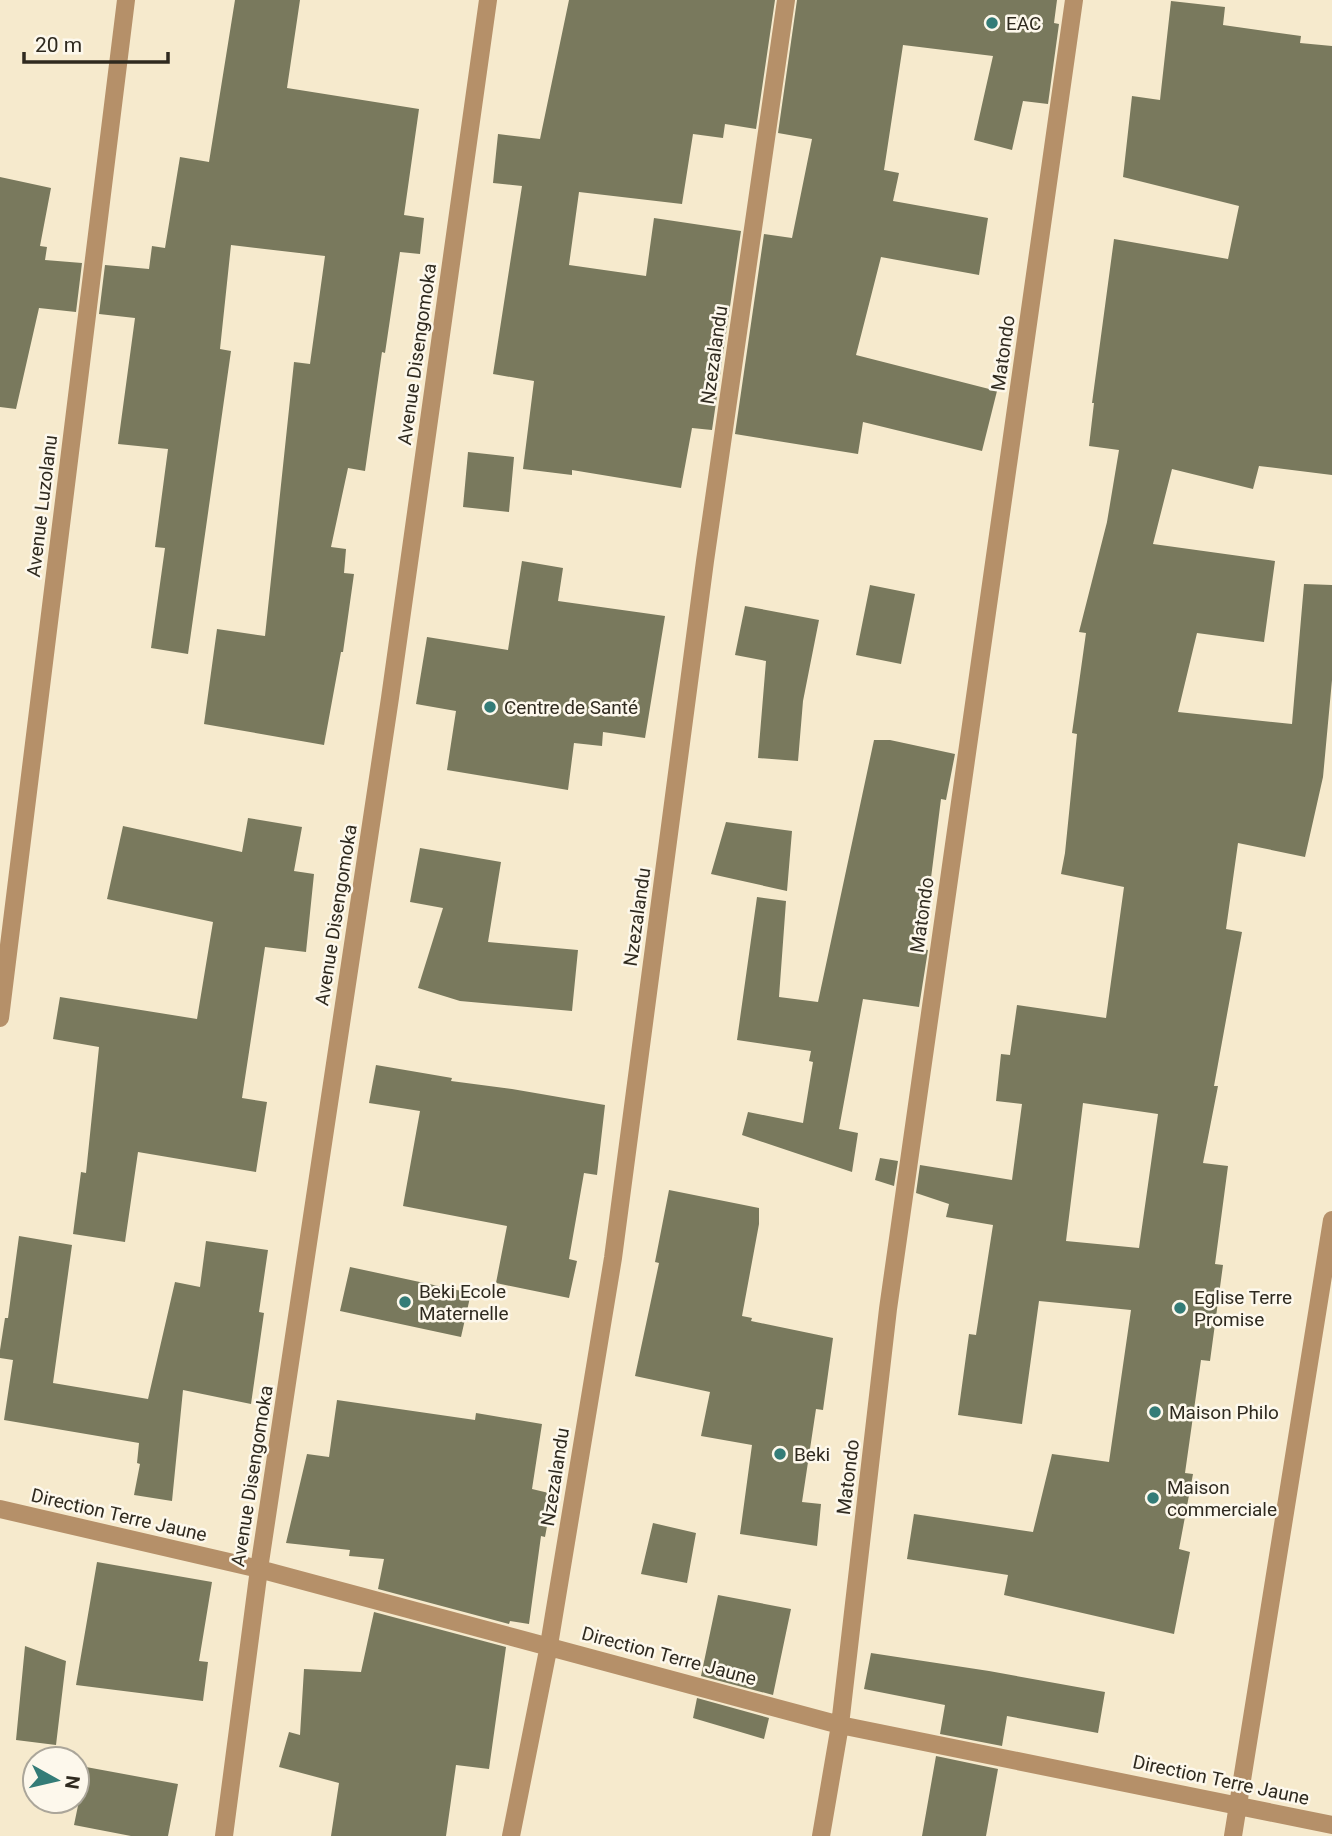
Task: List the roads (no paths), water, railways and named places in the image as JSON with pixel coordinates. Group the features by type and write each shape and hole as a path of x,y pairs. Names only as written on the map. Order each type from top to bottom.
{"street":[{"name":"Avenue Luzolanu","path":"0,1018 126,0"},
{"name":"Avenue Disengomoka","path":"224,1836 259,1569 390,698 488,0"},
{"name":"Nzezalandu","path":"512,1836 549,1645 613,1258 703,575 786,0"},
{"name":"Matondo","path":"821,1836 840,1725 888,1308 1074,0"},
{"path":"1233,1836 1332,1220"},
{"name":"Direction Terre Jaune","path":"0,1509 259,1569 840,1725 1332,1825"}],"place":[{"name":"EAC","path":"992,23"},
{"name":"Centre de Santé","path":"490,707"},
{"name":"Beki Ecole Maternelle","path":"405,1302"},
{"name":"Eglise Terre Promise","path":"1180,1308"},
{"name":"Maison Philo","path":"1155,1412"},
{"name":"Beki","path":"780,1454"},
{"name":"Maison commerciale","path":"1153,1498"}]}
